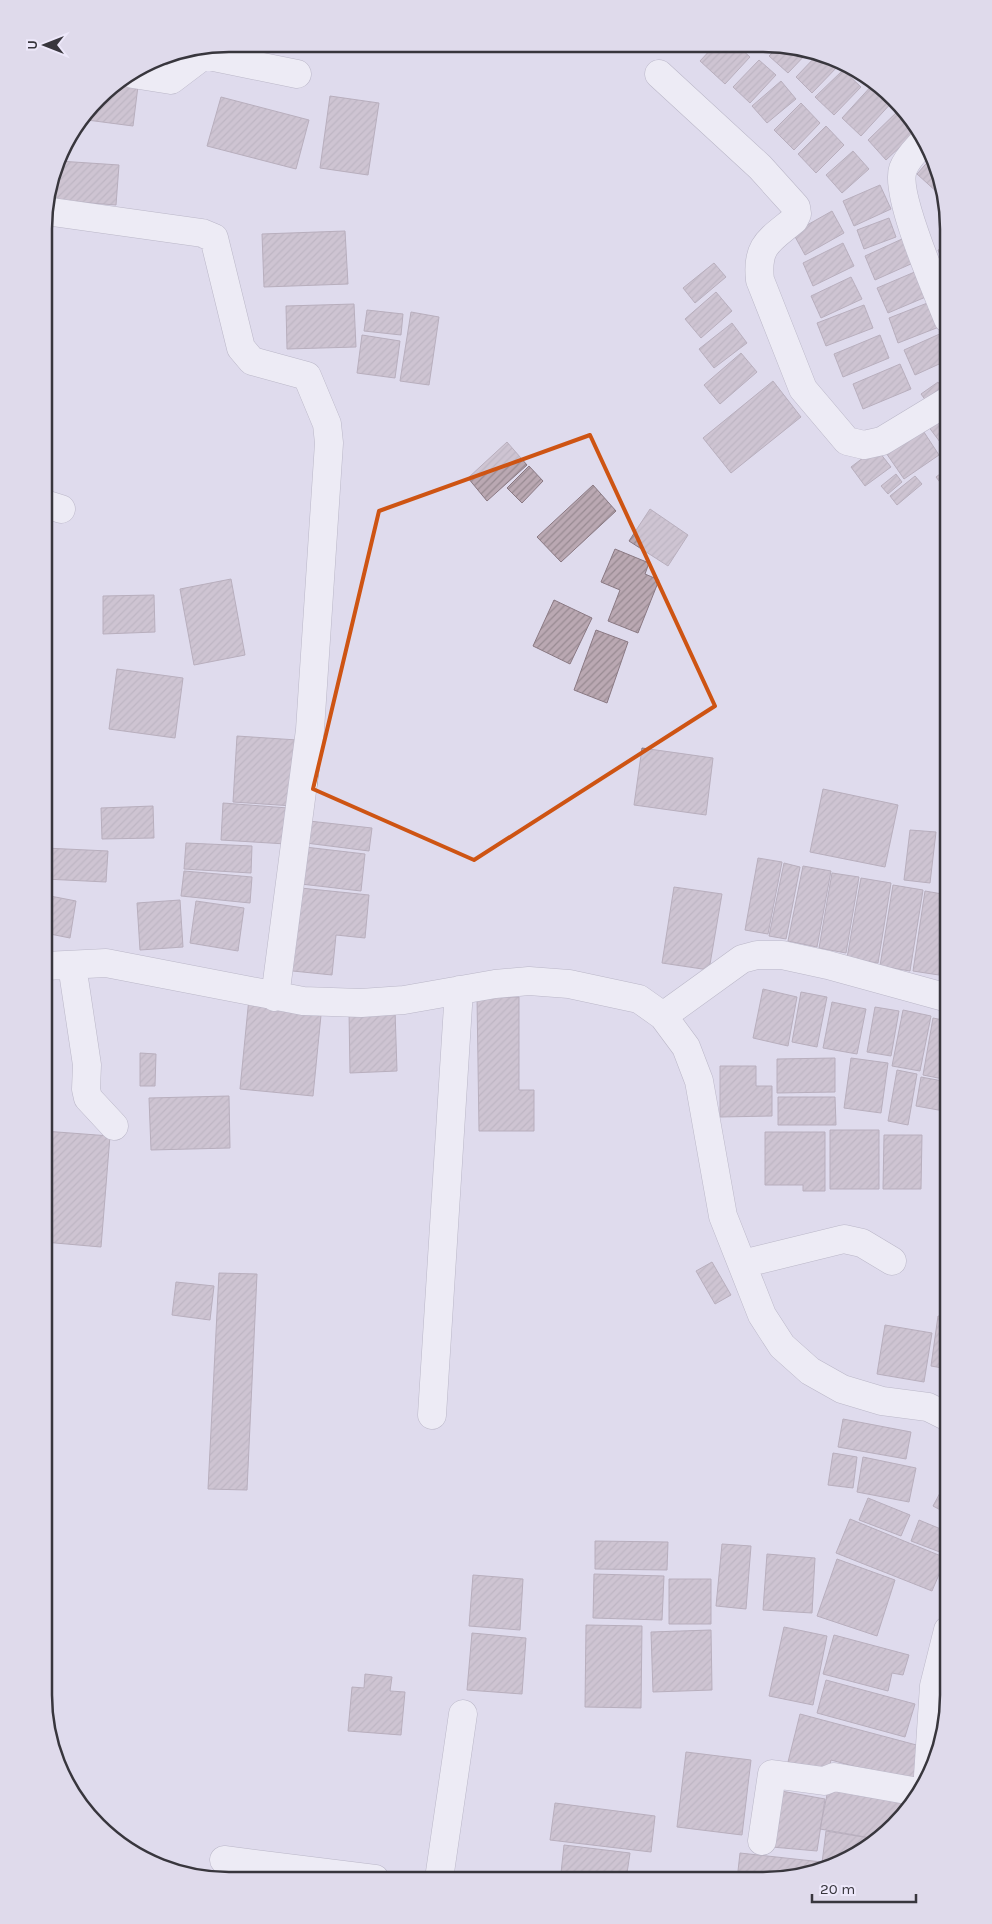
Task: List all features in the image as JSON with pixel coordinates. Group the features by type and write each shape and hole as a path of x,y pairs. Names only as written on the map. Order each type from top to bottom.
{"street":[{"path":"142,75 171,80 204,55 297,74"},
{"path":"660,74 760,167 796,207 794,220 763,246 758,262 760,280 802,389 847,441 864,445 882,440 940,406"},
{"path":"919,147 903,169 901,186 923,256 940,299"},
{"path":"53,213 202,232 214,238 241,348 252,361 307,376 327,424 329,443 310,730 275,997"},
{"path":"663,1016 742,959 757,955 782,955 828,965 940,996"},
{"path":"52,966 106,963 303,1001 361,1003 404,1000 459,990 529,981 569,984 639,999 663,1016 686,1047 698,1081 723,1216 762,1314 782,1346 810,1371 842,1389 882,1401 928,1407 940,1413"},
{"path":"72,965 87,1065 86,1089 88,1098 114,1126"},
{"path":"432,1414 459,990"},
{"path":"742,1264 844,1239 862,1243 892,1261"},
{"path":"930,1752 934,1686 940,1662"},
{"path":"440,1872 463,1714"},
{"path":"762,1841 772,1774 824,1781 834,1776 911,1791"},
{"path":"224,1860 319,1872"}],"highlighted area":[{"path":"590,435 715,706 474,860 313,789 379,511"}],"building":[{"path":"708,52 745,52 750,57 725,84 700,61"},
{"path":"772,53 803,58 788,73 769,56"},
{"path":"759,60 776,75 750,103 733,87"},
{"path":"812,60 836,69 812,93 796,77"},
{"path":"842,71 861,87 834,115 815,97"},
{"path":"781,81 796,99 767,123 752,106"},
{"path":"128,84 138,86 133,126 90,120 104,104"},
{"path":"869,88 889,105 861,136 842,118"},
{"path":"330,96 379,103 368,175 320,168"},
{"path":"221,97 309,120 296,169 207,146"},
{"path":"801,103 820,123 794,150 774,130"},
{"path":"895,113 912,135 886,160 868,140"},
{"path":"826,126 844,145 816,173 798,154"},
{"path":"853,151 869,169 842,193 826,175"},
{"path":"66,161 119,165 116,205 55,200"},
{"path":"926,163 935,190 917,174"},
{"path":"880,185 891,209 854,226 843,201"},
{"path":"832,211 844,233 805,255 793,233"},
{"path":"889,218 896,237 864,249 857,230"},
{"path":"345,231 348,284 264,287 262,234"},
{"path":"902,239 913,263 875,280 865,256"},
{"path":"843,243 854,266 813,286 803,263"},
{"path":"714,263 726,277 695,303 683,288"},
{"path":"917,271 928,296 888,313 877,288"},
{"path":"851,277 862,299 821,318 811,296"},
{"path":"716,292 732,311 701,338 685,319"},
{"path":"930,302 939,327 898,343 889,318"},
{"path":"354,304 356,347 287,349 286,306"},
{"path":"864,305 873,328 826,346 817,323"},
{"path":"367,310 403,314 401,335 364,331"},
{"path":"411,312 439,317 429,385 400,381"},
{"path":"732,323 747,343 714,368 699,349"},
{"path":"940,334 940,364 915,375 904,350"},
{"path":"362,335 400,341 395,378 357,373"},
{"path":"880,335 889,358 843,377 834,354"},
{"path":"741,353 757,372 720,404 704,385"},
{"path":"900,364 911,389 863,409 853,384"},
{"path":"773,381 801,417 731,473 703,438"},
{"path":"938,382 940,385 940,399 929,405 921,394"},
{"path":"940,412 940,442 925,422"},
{"path":"920,426 939,455 904,479 884,450"},
{"path":"507,442 527,465 487,501 468,478"},
{"path":"876,448 891,467 865,486 851,467"},
{"path":"529,466 543,481 522,503 507,488"},
{"path":"896,474 902,482 888,494 881,486"},
{"path":"940,474 940,482 936,477"},
{"path":"915,476 922,484 897,505 890,496"},
{"path":"593,485 616,511 561,562 537,537"},
{"path":"650,509 688,535 668,566 629,541"},
{"path":"615,549 649,563 645,574 659,580 638,633 608,621 620,590 601,582"},
{"path":"231,579 245,655 194,665 180,589"},
{"path":"154,595 155,632 103,634 103,596"},
{"path":"554,600 592,618 570,664 533,646"},
{"path":"596,630 628,642 607,703 574,690"},
{"path":"117,669 183,678 175,738 109,729"},
{"path":"237,736 297,740 293,806 233,802"},
{"path":"642,748 713,758 706,815 634,805"},
{"path":"823,789 898,805 885,867 810,852"},
{"path":"223,803 288,808 286,844 221,840"},
{"path":"153,806 154,838 102,839 101,808"},
{"path":"309,821 372,828 369,851 306,843"},
{"path":"910,830 936,832 930,883 904,880"},
{"path":"186,843 252,846 251,873 184,869"},
{"path":"305,847 365,854 361,891 301,884"},
{"path":"52,848 108,851 106,882 52,879"},
{"path":"758,858 782,862 768,934 745,930"},
{"path":"784,863 800,867 786,939 769,936"},
{"path":"803,866 831,871 817,947 788,941"},
{"path":"184,871 252,877 250,903 181,896"},
{"path":"832,873 859,877 846,953 819,948"},
{"path":"861,878 891,883 878,963 847,958"},
{"path":"893,885 923,890 910,971 880,966"},
{"path":"291,887 369,895 365,938 336,935 332,975 283,970"},
{"path":"674,887 722,894 709,970 662,963"},
{"path":"925,891 940,894 939,975 913,971"},
{"path":"52,896 76,901 70,938 52,934"},
{"path":"180,900 183,947 140,950 137,903"},
{"path":"196,901 244,908 238,951 190,943"},
{"path":"763,989 797,997 788,1046 753,1038"},
{"path":"801,992 827,997 817,1047 792,1042"},
{"path":"477,997 519,997 519,1090 534,1090 534,1131 479,1131"},
{"path":"249,998 322,1005 313,1096 240,1089"},
{"path":"832,1002 866,1009 857,1054 823,1048"},
{"path":"875,1007 899,1011 891,1056 867,1052"},
{"path":"395,1010 397,1071 350,1073 349,1011"},
{"path":"903,1010 931,1016 920,1071 892,1066"},
{"path":"933,1018 940,1019 940,1078 923,1075"},
{"path":"140,1053 156,1054 155,1086 140,1086"},
{"path":"835,1058 835,1092 777,1093 777,1059"},
{"path":"851,1058 888,1063 881,1113 844,1108"},
{"path":"720,1066 756,1066 756,1086 772,1086 772,1116 720,1117"},
{"path":"897,1070 917,1074 908,1125 888,1121"},
{"path":"921,1077 940,1081 940,1110 916,1106"},
{"path":"229,1096 230,1148 151,1150 149,1098"},
{"path":"778,1097 835,1097 836,1125 778,1125"},
{"path":"830,1130 879,1130 879,1189 830,1189"},
{"path":"52,1132 110,1136 101,1247 52,1243"},
{"path":"765,1132 825,1132 825,1191 803,1191 803,1185 765,1185"},
{"path":"884,1135 922,1135 921,1189 883,1189"},
{"path":"712,1262 731,1295 715,1304 696,1271"},
{"path":"219,1273 257,1274 247,1490 208,1489"},
{"path":"176,1282 214,1286 210,1320 172,1315"},
{"path":"938,1316 940,1316 940,1368 931,1366"},
{"path":"885,1325 932,1333 924,1382 877,1374"},
{"path":"843,1419 911,1432 906,1459 838,1447"},
{"path":"833,1453 857,1457 853,1488 828,1485"},
{"path":"863,1457 916,1468 909,1502 857,1492"},
{"path":"940,1493 940,1510 933,1506"},
{"path":"868,1498 910,1515 901,1536 859,1520"},
{"path":"850,1519 940,1556 940,1572 932,1591 836,1553"},
{"path":"919,1520 940,1529 940,1552 911,1541"},
{"path":"595,1541 668,1542 667,1570 595,1569"},
{"path":"722,1544 751,1546 746,1609 716,1606"},
{"path":"767,1554 815,1558 812,1613 763,1610"},
{"path":"837,1559 895,1580 877,1636 817,1616"},
{"path":"594,1574 664,1576 662,1620 593,1618"},
{"path":"473,1575 523,1579 520,1630 469,1626"},
{"path":"669,1579 711,1579 711,1624 669,1624"},
{"path":"586,1625 642,1626 641,1708 585,1707"},
{"path":"784,1627 827,1636 813,1705 769,1696"},
{"path":"711,1630 712,1690 653,1692 651,1632"},
{"path":"472,1633 526,1638 522,1694 467,1690"},
{"path":"834,1635 909,1655 903,1675 892,1673 888,1691 823,1674"},
{"path":"365,1674 392,1677 390,1691 405,1692 401,1735 348,1731 352,1687 364,1688"},
{"path":"826,1680 915,1704 905,1737 817,1713"},
{"path":"800,1714 924,1747 915,1783 831,1760 828,1773 788,1762"},
{"path":"686,1752 751,1760 742,1835 677,1827"},
{"path":"829,1785 906,1799 888,1820 867,1837 820,1829"},
{"path":"781,1791 825,1799 817,1851 772,1847"},
{"path":"555,1803 655,1816 651,1852 550,1840"},
{"path":"826,1831 867,1838 851,1848 822,1861"},
{"path":"564,1845 630,1853 627,1872 561,1872"},
{"path":"740,1853 820,1862 785,1870 738,1872"}]}
